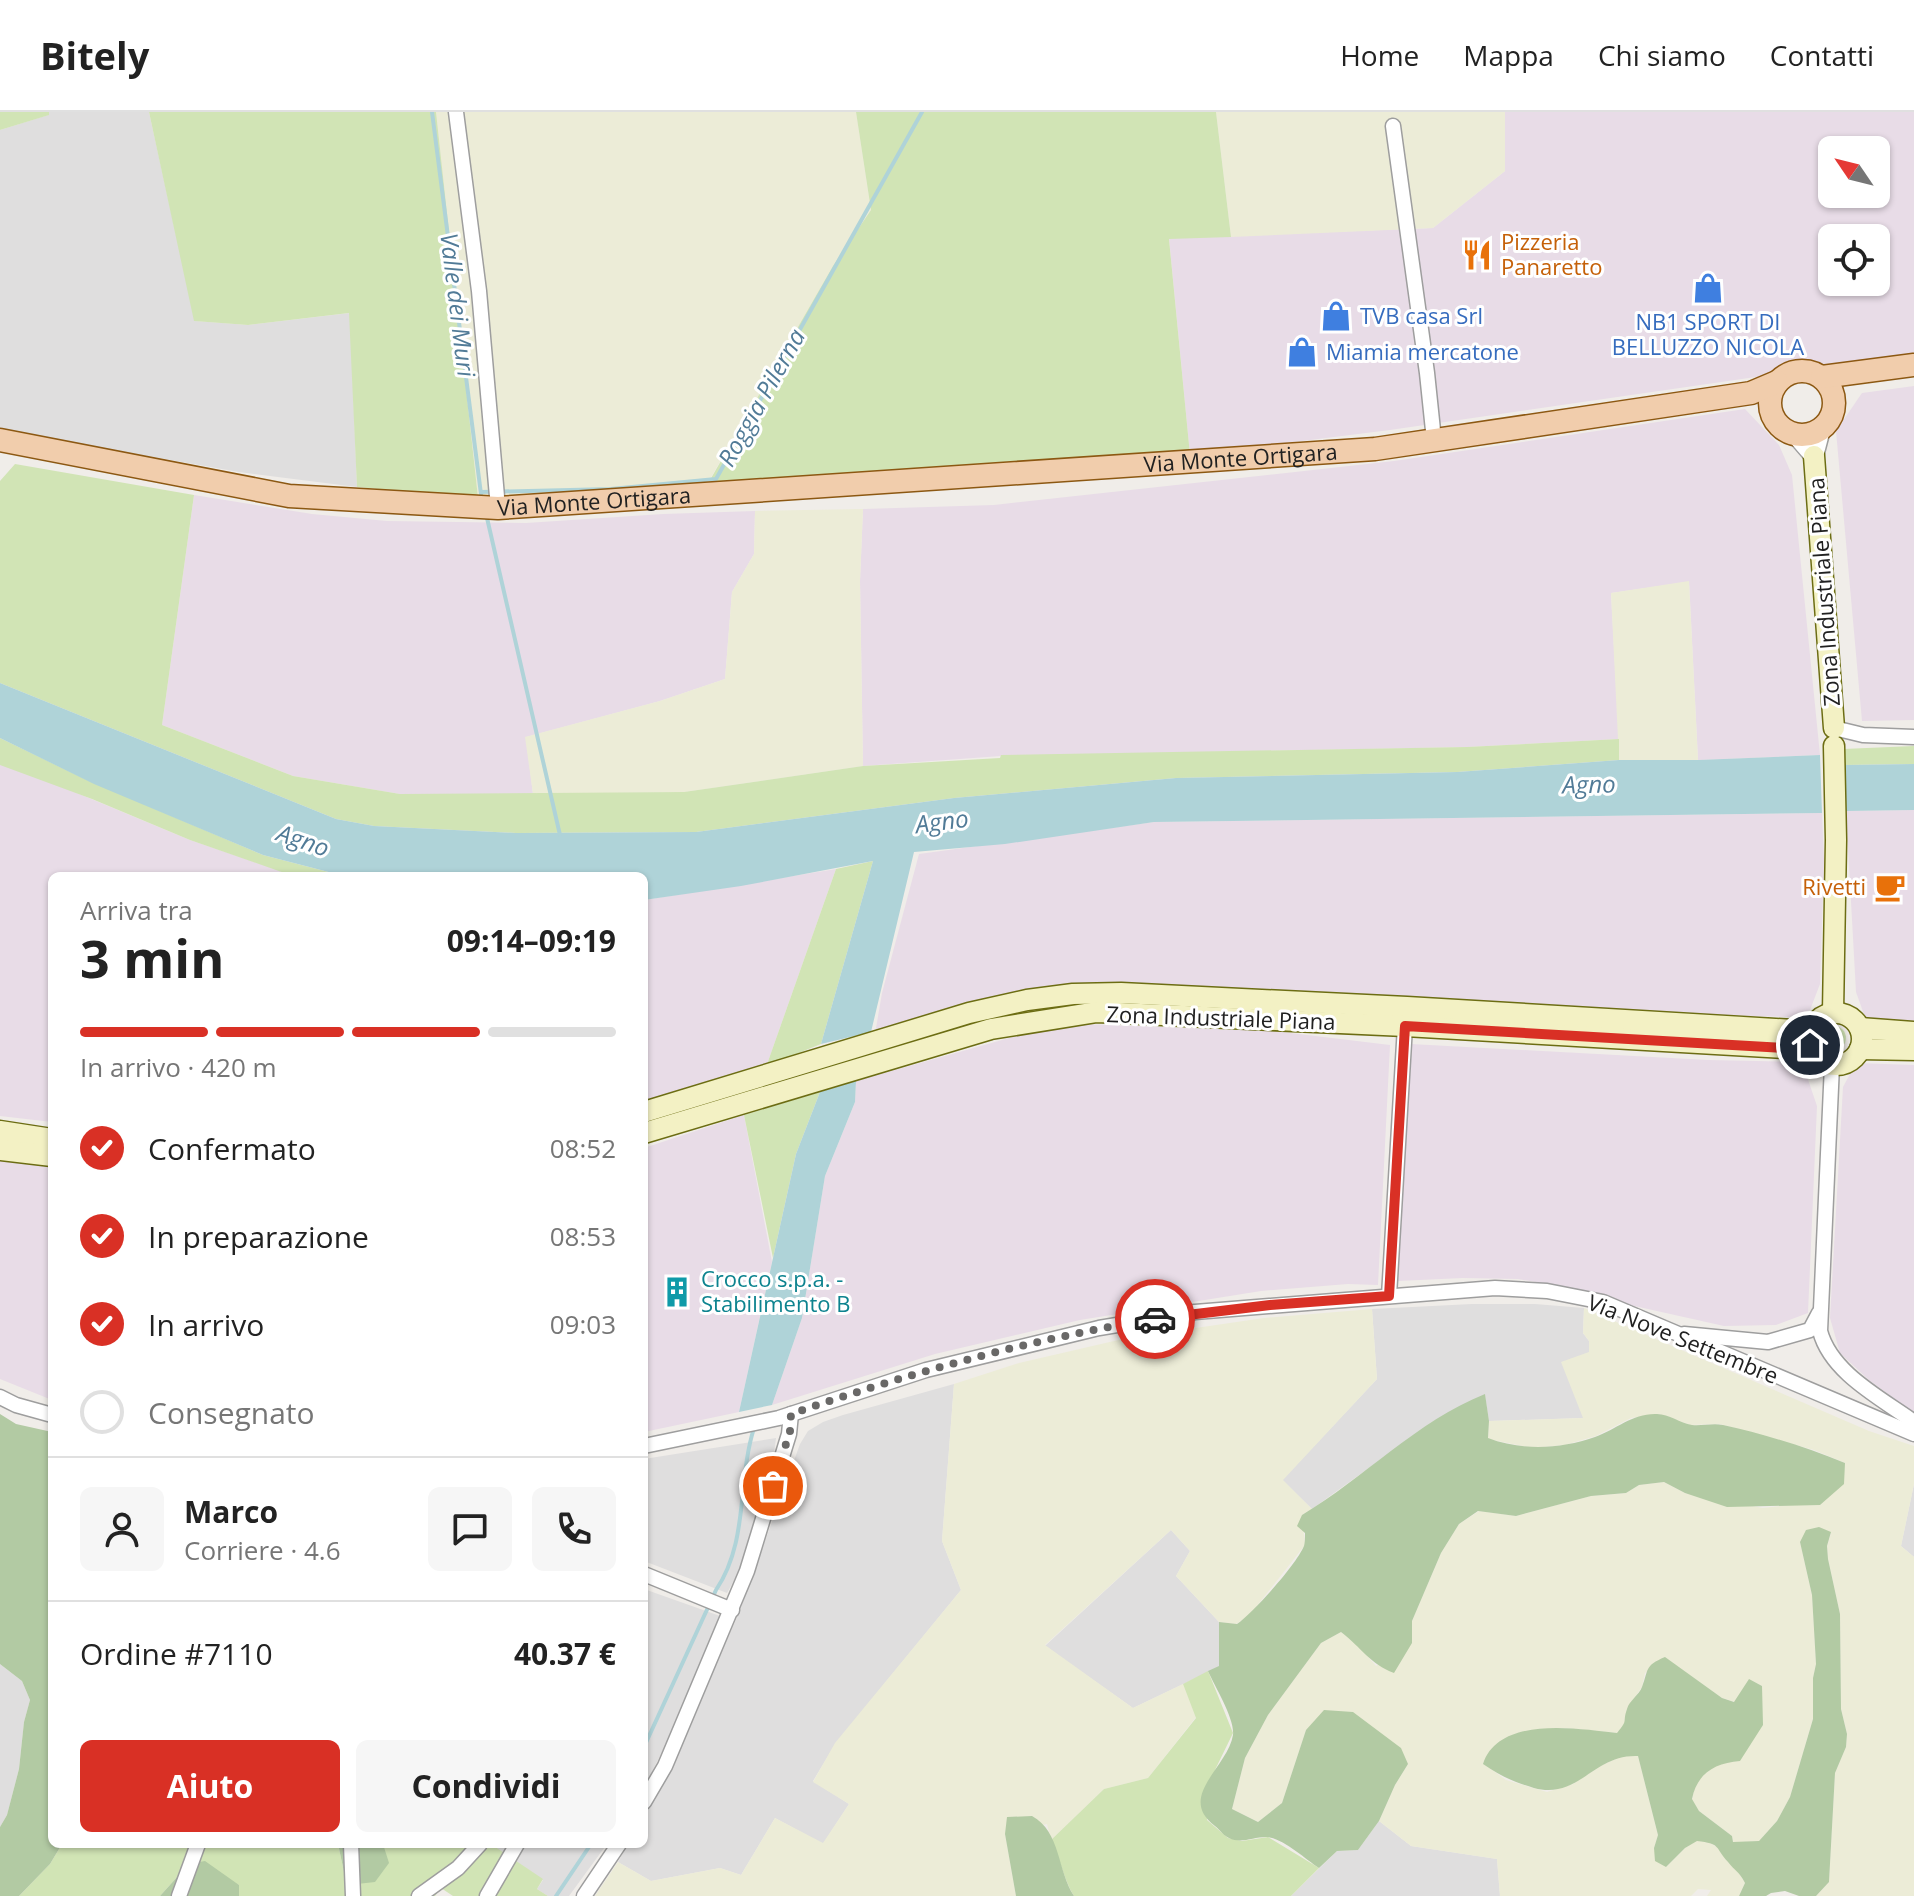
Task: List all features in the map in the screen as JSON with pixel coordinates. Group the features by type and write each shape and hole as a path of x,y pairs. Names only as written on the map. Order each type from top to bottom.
{"main road":[{"path":"1828,387 1857,373 1914,365"},
{"path":"1751,393 1771,412 1780,426 1795,434 1813,433 1821,429 1832,415 1828,387 1815,373 1799,371 1783,377 1777,382 1771,396 1771,412"},
{"name":"Via Monte Ortigara","path":"0,440 289,496 498,508 1359,450 1751,393 1777,382"},
{"name":"Zona Industriale Piana","path":"1814,456 1834,737 1833,1012"},
{"name":"Zona Industriale Piana","path":"648,1111 969,1013 1073,994 1121,993 1811,1031"},
{"name":"Zona Industriale Piana","path":"648,1132 991,1029 1097,1012 1784,1048 1813,1052 1832,1065"},
{"path":"1813,1052 1811,1031 1818,1019 1833,1012 1848,1015 1860,1038 1914,1050"},
{"path":"1860,1038 1914,1032"},
{"path":"1832,1065 1848,1062 1860,1038"},
{"path":"0,1131 48,1138"},
{"path":"0,1150 48,1156"}],"street":[{"path":"456,112 479,291 498,508"},
{"path":"1393,126 1434,440"},
{"path":"1814,456 1821,429"},
{"path":"1795,434 1814,456"},
{"path":"1834,737 1914,737"},
{"path":"1389,1296 1405,1026"},
{"path":"1832,1065 1820,1331 1828,1352 1865,1387 1914,1422"},
{"name":"Via Nove Settembre","path":"648,1445 785,1416 926,1370 1099,1328 1195,1312 1495,1288 1547,1291 1603,1302 1914,1434"},
{"path":"1672,1333 1768,1342 1810,1330 1823,1307"},
{"path":"0,1397 48,1414"},
{"path":"648,1795 665,1766 747,1571 782,1458 785,1416"},
{"path":"648,1576 732,1610"},
{"path":"179,1896 197,1848"},
{"path":"351,1848 353,1896"},
{"path":"419,1896 458,1868 476,1848"},
{"path":"487,1896 515,1848"},
{"path":"589,1894 617,1848"}],"shaded area":[{"path":"49,112 149,112 195,321 248,325 350,313 357,487 239,472 0,430 0,130 48,115"},
{"path":"1505,112 1914,112 1914,354 1390,430 1190,455 1169,238 1433,228 1505,171"},
{"path":"1914,386 1914,720 1862,721 1836,431 1862,393"},
{"path":"1745,409 1779,445 1792,475 1820,755 1698,760 1689,582 1611,593 1619,739 1467,747 1001,756 863,766 860,581 863,509 994,505 1394,461"},
{"path":"194,495 312,514 387,521 526,523 755,511 754,554 732,592 725,679 660,701 526,737 533,794 400,794 293,776 162,725"},
{"path":"0,761 190,840 284,872 48,872 48,1122 0,1116"},
{"path":"1914,810 1914,1022 1866,1020 1856,992 1846,811"},
{"path":"1822,813 1824,861 1820,984 1810,1010 1789,1017 1648,1013 1410,997 1102,982 1050,987 875,1034 882,993 919,854 1154,822"},
{"path":"836,869 765,1070 648,1105 648,899"},
{"path":"1084,1024 1274,1031 1390,1045 1378,1285 1348,1284 1261,1291 1080,1320 935,1354 772,1405 802,1318 825,1176 855,1102 856,1081 1030,1032"},
{"path":"1411,1044 1802,1062 1817,1106 1808,1313 1776,1325 1724,1326 1630,1305 1582,1290 1518,1279 1398,1281"},
{"path":"1856,1063 1914,1065 1914,1413 1870,1381 1840,1353 1830,1318 1843,1087"},
{"path":"744,1115 772,1262 739,1412 648,1431 648,1147"},
{"path":"0,1158 48,1165 48,1398 0,1379"},
{"path":"1472,1304 1584,1308 1583,1333 1589,1341 1589,1352 1584,1418 1489,1421 1485,1395 1434,1421 1312,1509 1282,1480 1377,1379 1372,1309"},
{"path":"954,1384 942,1541 961,1590 836,1743 813,1781 849,1804 823,1844 775,1818 741,1875 720,1868 651,1881 618,1862 626,1848 648,1848 648,1808 667,1773 739,1613 800,1444 808,1431 843,1415"},
{"path":"776,1438 772,1469 741,1568 727,1593 648,1563 648,1458"},
{"path":"1914,1484 1914,1557 1901,1546"},
{"path":"1171,1530 1190,1551 1176,1576 1219,1622 1219,1667 1133,1708 1045,1646"},
{"path":"648,1590 720,1616 693,1690 648,1780"},
{"path":"0,1664 22,1681 30,1700 24,1722 19,1769 7,1815 0,1827"},
{"path":"1379,1821 1411,1846 1497,1859 1500,1896 1291,1896 1337,1851 1358,1850"},
{"path":"497,1848 604,1848 569,1896 548,1896 537,1889 543,1880"}],"green space":[{"path":"0,112 49,112 49,115 0,130"},
{"path":"149,112 436,112 478,498 357,487 349,313 248,325 194,321"},
{"path":"436,112 856,112 871,210 833,266 710,479 711,490 478,498"},
{"path":"856,112 1216,112 1231,237 1169,239 1190,455 711,490 710,480 833,266 871,210"},
{"path":"1216,112 1505,112 1505,171 1433,228 1231,237"},
{"path":"15,464 194,495 162,725 293,776 400,794 684,792 863,766 1000,758 1001,755 1467,747 1619,739 1619,760 1457,772 1176,778 954,798 696,832 516,833 374,826 336,819 0,683 0,481"},
{"path":"863,509 860,581 863,766 684,792 533,794 525,737 660,701 725,679 732,592 754,554 755,511"},
{"path":"1689,581 1698,760 1619,760 1611,593"},
{"path":"0,738 85,779 263,855 329,872 282,872 190,840 0,765"},
{"path":"1914,746 1914,764 1845,765 1843,749"},
{"path":"873,861 821,1044 771,1064 765,1070 836,869"},
{"path":"1834,1026 1845,1033 1846,1038 1839,1049 1834,1050 1823,1043 1822,1038 1829,1027"},
{"path":"820,1092 796,1154 773,1258 744,1115"},
{"path":"1584,1308 1869,1431 1914,1446 1914,1484 1901,1546 1914,1557 1914,1896 1816,1896 1829,1882 1835,1773 1846,1747 1847,1734 1841,1709 1840,1614 1828,1559 1827,1546 1831,1533 1800,1542 1812,1595 1816,1664 1813,1719 1790,1797 1777,1821 1759,1841 1733,1843 1732,1836 1699,1811 1692,1800 1695,1785 1703,1774 1713,1766 1726,1762 1762,1699 1762,1686 1750,1680 1735,1702 1722,1698 1665,1658 1645,1673 1642,1687 1627,1709 1626,1723 1617,1733 1564,1728 1536,1730 1483,1763 1506,1780 1547,1792 1573,1784 1598,1767 1624,1755 1638,1756 1658,1835 1654,1848 1666,1867 1697,1840 1710,1843 1722,1850 1745,1883 1739,1896 1707,1896 1711,1890 1698,1889 1691,1896 1500,1896 1497,1859 1411,1846 1379,1821 1408,1764 1306,1730 1282,1803 1258,1822 1232,1809 1245,1758 1268,1715 1321,1643 1341,1632 1359,1646 1376,1666 1412,1643 1412,1621 1441,1553 1459,1524 1479,1511 1516,1516 1591,1496 1626,1493 1639,1485 1664,1482 1685,1493 1763,1508 1820,1505 1845,1463 1814,1450 1720,1424 1690,1425 1659,1414 1631,1418 1596,1436 1565,1445 1532,1448 1488,1439 1489,1421 1583,1418 1561,1362 1589,1352 1589,1341 1583,1333"},
{"path":"1372,1309 1377,1379 1283,1480 1312,1509 1302,1515 1305,1545 1249,1616 1236,1624 1219,1622 1176,1576 1190,1551 1171,1530 1045,1645 1133,1708 1183,1684 1196,1717 1148,1778 1104,1789 1051,1840 1047,1824 1005,1834 1016,1896 595,1896 618,1862 651,1881 720,1868 741,1875 775,1818 823,1843 849,1804 813,1782 835,1743 961,1590 942,1541 954,1384 1019,1363 1127,1338 1264,1318"},
{"path":"1485,1394 1488,1438 1501,1442 1528,1447 1569,1444 1595,1437 1640,1416 1661,1414 1692,1425 1719,1424 1785,1441 1830,1457 1845,1463 1844,1484 1820,1505 1727,1507 1685,1493 1664,1482 1639,1485 1626,1493 1591,1496 1516,1516 1478,1511 1459,1524 1441,1553 1412,1621 1412,1643 1394,1673 1372,1660 1341,1632 1321,1643 1268,1715 1245,1758 1232,1809 1258,1822 1282,1803 1306,1730 1324,1710 1353,1712 1401,1748 1408,1764 1379,1821 1358,1850 1337,1851 1319,1868 1273,1838 1234,1840 1227,1837 1204,1815 1201,1804 1202,1793 1223,1759 1233,1735 1228,1712 1208,1671 1219,1666 1219,1622 1237,1624 1292,1565 1304,1545 1305,1533 1297,1526 1302,1515 1436,1419"},
{"path":"0,1414 16,1424 48,1431 48,1848 60,1848 50,1864 19,1896 0,1896 0,1827 7,1815 19,1769 24,1722 30,1700 22,1681 0,1664"},
{"path":"1819,1527 1831,1532 1827,1546 1828,1559 1840,1614 1841,1709 1847,1734 1846,1747 1835,1773 1829,1882 1816,1896 1799,1896 1785,1891 1766,1896 1739,1896 1745,1883 1743,1879 1710,1843 1697,1841 1666,1867 1655,1861 1654,1848 1658,1835 1638,1756 1609,1762 1575,1783 1550,1790 1514,1781 1483,1764 1492,1748 1505,1738 1522,1732 1562,1728 1617,1733 1624,1723 1628,1706 1642,1687 1648,1669 1665,1657 1722,1698 1734,1702 1749,1679 1762,1686 1763,1725 1740,1761 1722,1764 1708,1771 1694,1790 1692,1799 1699,1811 1732,1836 1733,1842 1759,1841 1777,1821 1790,1797 1813,1719 1816,1664 1812,1595 1800,1542 1806,1530"},
{"path":"1208,1671 1233,1733 1215,1770 1207,1820 1228,1838 1242,1841 1268,1837 1319,1868 1291,1896 1074,1896 1051,1840 1104,1789 1148,1778 1196,1718 1183,1684"},
{"path":"1032,1816 1054,1841 1074,1896 1016,1896 1005,1834 1007,1817"},
{"path":"60,1848 339,1848 344,1872 383,1848 497,1848 543,1879 537,1889 548,1896 453,1896 441,1888 435,1896 239,1896 239,1885 182,1865 178,1876 160,1896 19,1896 50,1864"},
{"path":"339,1848 384,1848 389,1863 375,1882 357,1884 344,1872"},
{"path":"205,1861 239,1885 239,1896 160,1896 178,1876 182,1865"}],"water":[{"name":"Agno","path":"0,683 336,819 374,826 516,833 696,832 954,798 1176,778 1457,772 1619,760 1820,755 1822,813 1154,822 1005,844 914,852 871,1032 821,1044 873,861 741,886 648,899 648,872 329,872 263,855 94,784 0,738"},
{"path":"1914,764 1914,810 1846,811 1845,765"},
{"path":"856,1081 855,1102 825,1176 802,1318 772,1405 739,1412 796,1154 820,1092"}],"waterway":[{"name":"Valle dei Muri","path":"432,112 481,494"},
{"name":"Roggia Pilerna","path":"481,492 611,489 716,479 922,112"},
{"name":"Valle dei Muri","path":"487,518 560,835"},
{"path":"648,1738 733,1552 754,1428"},
{"path":"556,1896 588,1848"}],"way so far":[{"path":"773,1486 790,1431 791,1414 926,1370 1099,1328 1155,1319"}],"place":[{"name":"Pizzeria Panaretto","path":"1477,255"},
{"name":"NB1 SPORT DI BELLUZZO NICOLA","path":"1708,288"},
{"name":"TVB casa Srl","path":"1336,316"},
{"name":"Miamia mercatone","path":"1302,352"},
{"name":"Rivetti","path":"1890,887"},
{"name":"Crocco s.p.a. - Stabilimento B","path":"677,1292"}],"route":[{"path":"1155,1319 1195,1312 1389,1296 1405,1026 1813,1052 1810,1045"}]}
